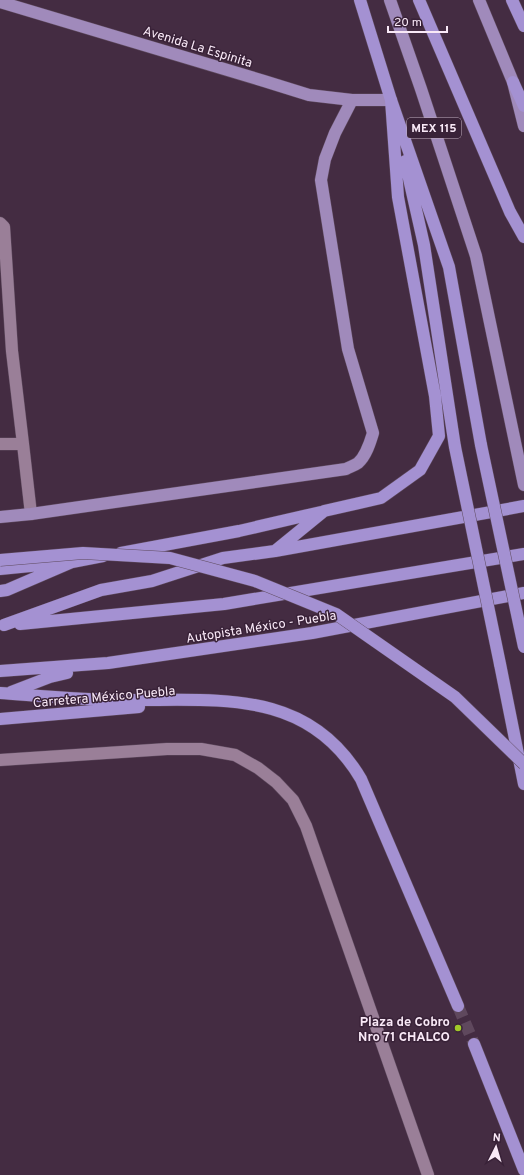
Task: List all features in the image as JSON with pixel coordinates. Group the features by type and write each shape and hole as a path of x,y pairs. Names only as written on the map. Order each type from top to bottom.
{"highway":[{"path":"419,0 510,212 524,237"},
{"path":"512,0 524,26"},
{"path":"364,2 392,100 449,267 481,445 524,647"},
{"path":"513,82 524,106"},
{"path":"392,100 424,245 455,447 524,784"},
{"path":"0,569 72,562 239,531 381,498 420,470 439,436 435,396 398,197 392,100"},
{"path":"2,626 100,590 152,581 224,558 275,551 524,506"},
{"path":"275,551 324,511"},
{"path":"0,560 83,553 170,558 255,581 336,614 455,697 524,764"},
{"name":"Autopista México - Puebla","path":"2,626 224,604 524,554"},
{"path":"0,591 7,590 72,562"},
{"name":"Autopista México - Puebla","path":"0,672 108,663 312,633 524,593"},
{"path":"2,694 50,677 108,663"},
{"path":"2,694 99,700 236,702 260,705 304,721 320,731 340,749 352,763 364,786 458,1006"},
{"name":"Carretera México Puebla","path":"0,719 210,701"},
{"path":"474,1044 524,1170"}],"main road":[{"name":"MEX 115","path":"390,0 421,88 476,256 524,485"},
{"path":"479,0 513,82 524,126"},
{"name":"Avenida La Espinita","path":"0,2 309,95 352,100 392,100"},
{"path":"0,517 346,470 358,463 370,444 372,433 348,349 321,180 325,159 335,133 352,100"}],"street":[{"path":"0,223 4,227 6,351 23,444 31,514"},
{"path":"0,444 23,444"},
{"path":"0,760 167,749 201,749 235,755 258,768 276,782 293,800 306,826 428,1175"}],"tunnel":[{"path":"458,1006 474,1044"}],"place":[{"name":"Plaza de Cobro Nro 71 CHALCO","path":"458,1028"}]}
